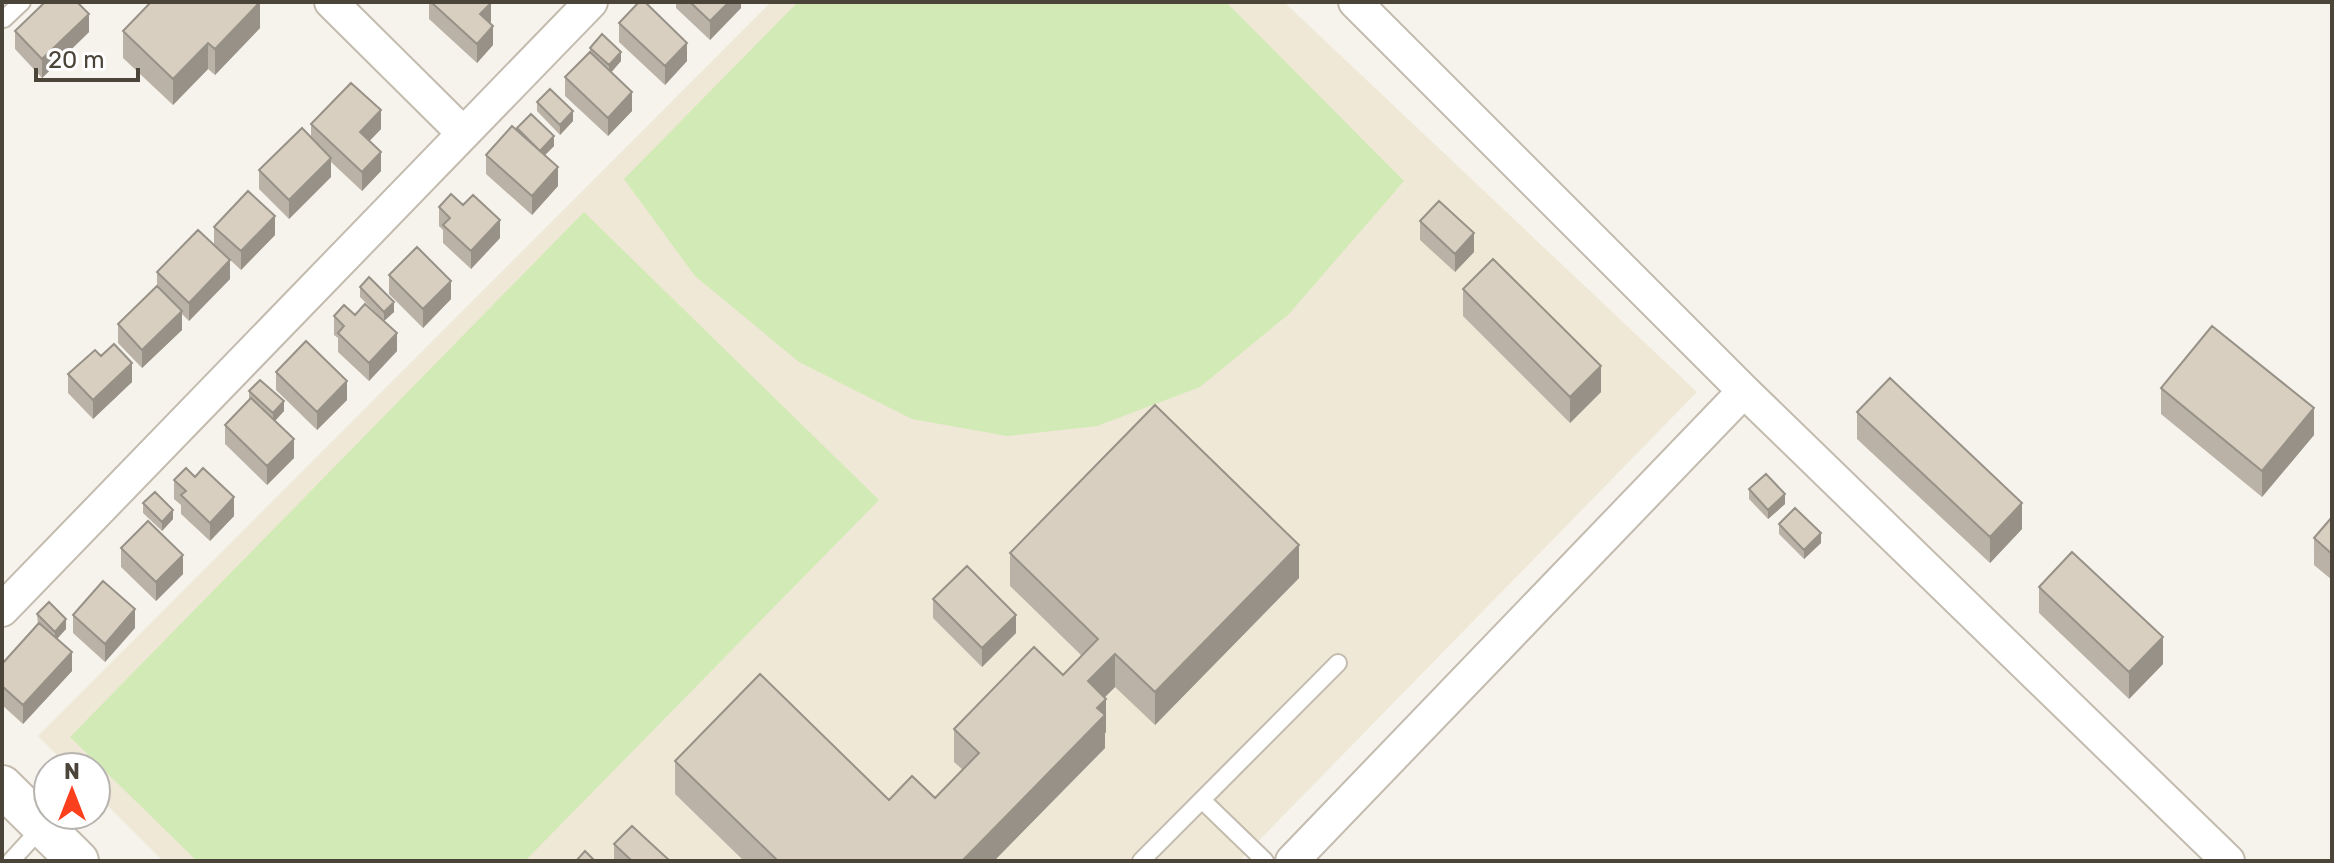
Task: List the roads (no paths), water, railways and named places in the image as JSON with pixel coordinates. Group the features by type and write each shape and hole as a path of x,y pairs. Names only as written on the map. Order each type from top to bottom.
{"street":[{"path":"331,2 463,133"},
{"path":"2,610 591,2"},
{"path":"1355,2 1744,391 2228,861"},
{"path":"1292,861 1744,391"},
{"path":"2,786 32,815"},
{"path":"48,831 78,861"}],"lane":[{"path":"4,19 22,2"},
{"path":"1141,861 1338,663"},
{"path":"1202,800 1265,861"},
{"path":"11,861 38,831"}]}
